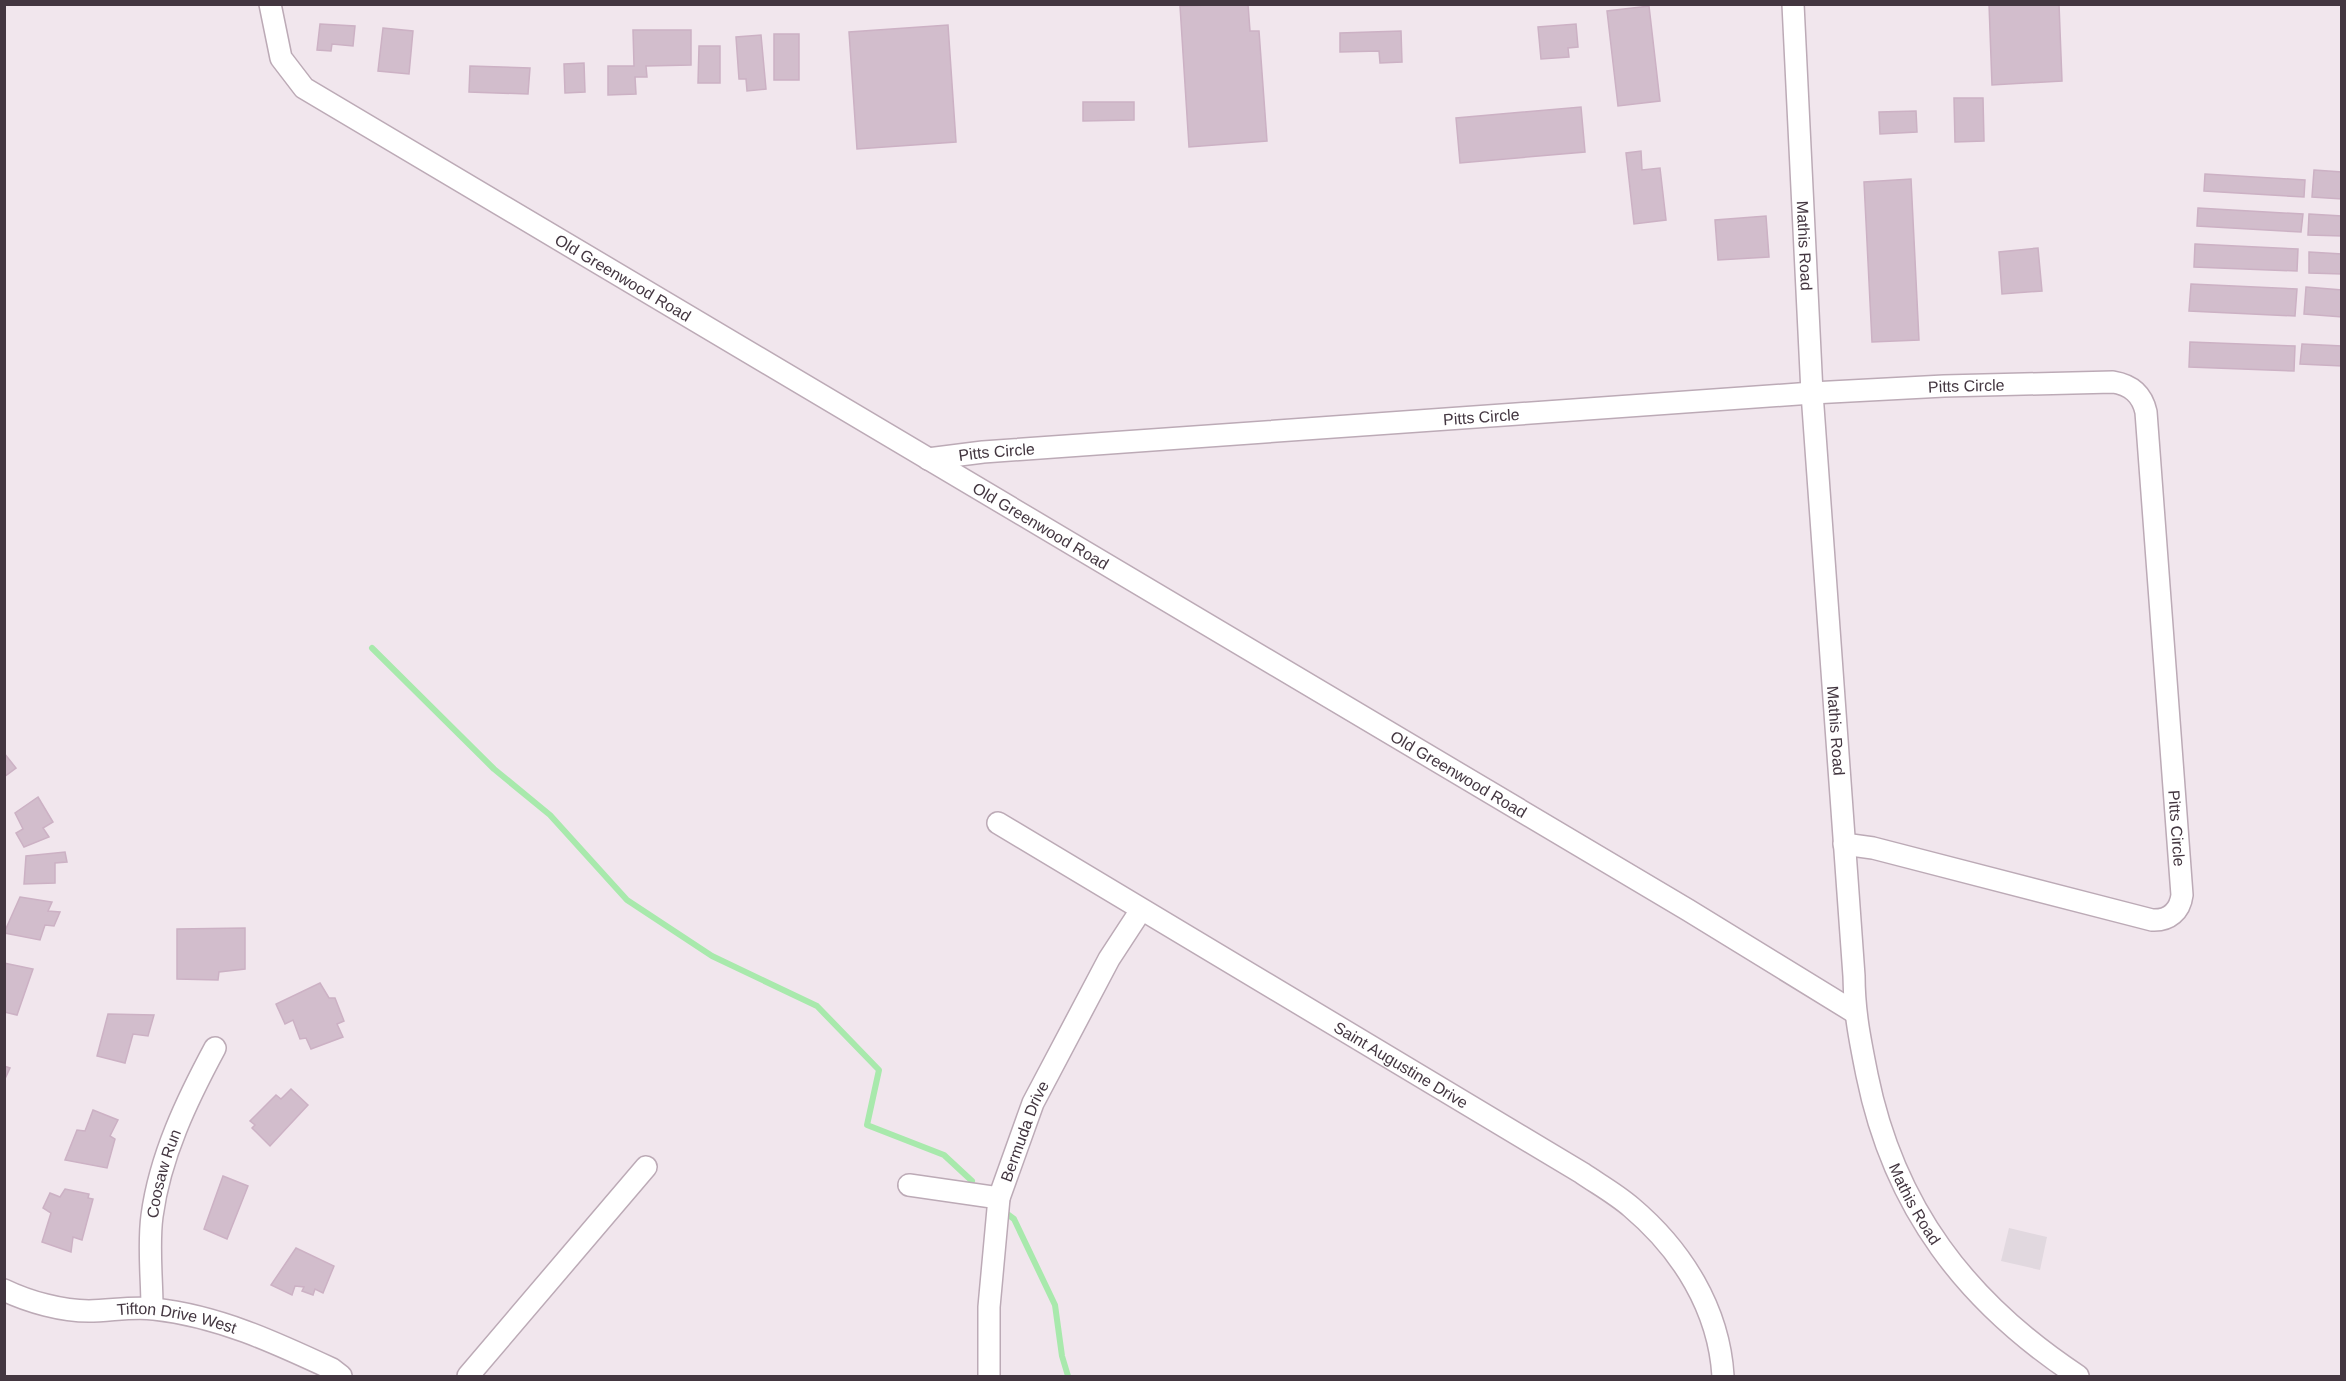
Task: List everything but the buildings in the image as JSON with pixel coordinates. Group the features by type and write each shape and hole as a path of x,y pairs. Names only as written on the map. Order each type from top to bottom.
{"street":[{"name":"Old Greenwood Road","path":"270,4 281,58 304,88 1688,910 1854,1012"},
{"name":"Mathis Road","path":"1793,4 1812,393 1854,976 1854,1012 1874,1109 1893,1167 1923,1225 1942,1253 1985,1302 2031,1342 2078,1377"},
{"name":"Pitts Circle","path":"928,459 1007,450 1812,393 1944,386 2123,383 2139,395 2145,412 2181,901 2173,914 2165,919 2152,920 1873,848 1844,844"},
{"name":"Saint Augustine Drive","path":"998,824 1582,1173 1630,1206 1670,1244 1690,1273 1708,1310 1723,1377"},
{"name":"Bermuda Drive","path":"989,1377 989,1307 999,1198 1033,1103 1108,959 1141,910"},
{"name":"Coosaw Run","path":"152,1308 152,1216 168,1150 196,1084 215,1048"},
{"path":"468,1377 646,1167"},
{"path":"909,1185 999,1198"},
{"name":"Tifton Drive West","path":"4,1290 54,1307 86,1311 152,1308 202,1317 256,1334 332,1369 341,1377"}],"shaded area":[{"path":"2009,1228 2047,1237 2040,1270 2001,1261"}],"waterway":[{"path":"372,648 494,769 550,815 627,900 712,956 817,1006 879,1070 867,1125 944,1155 972,1181"},
{"path":"1006,1213 1014,1219 1055,1305 1062,1356 1068,1376"}]}
